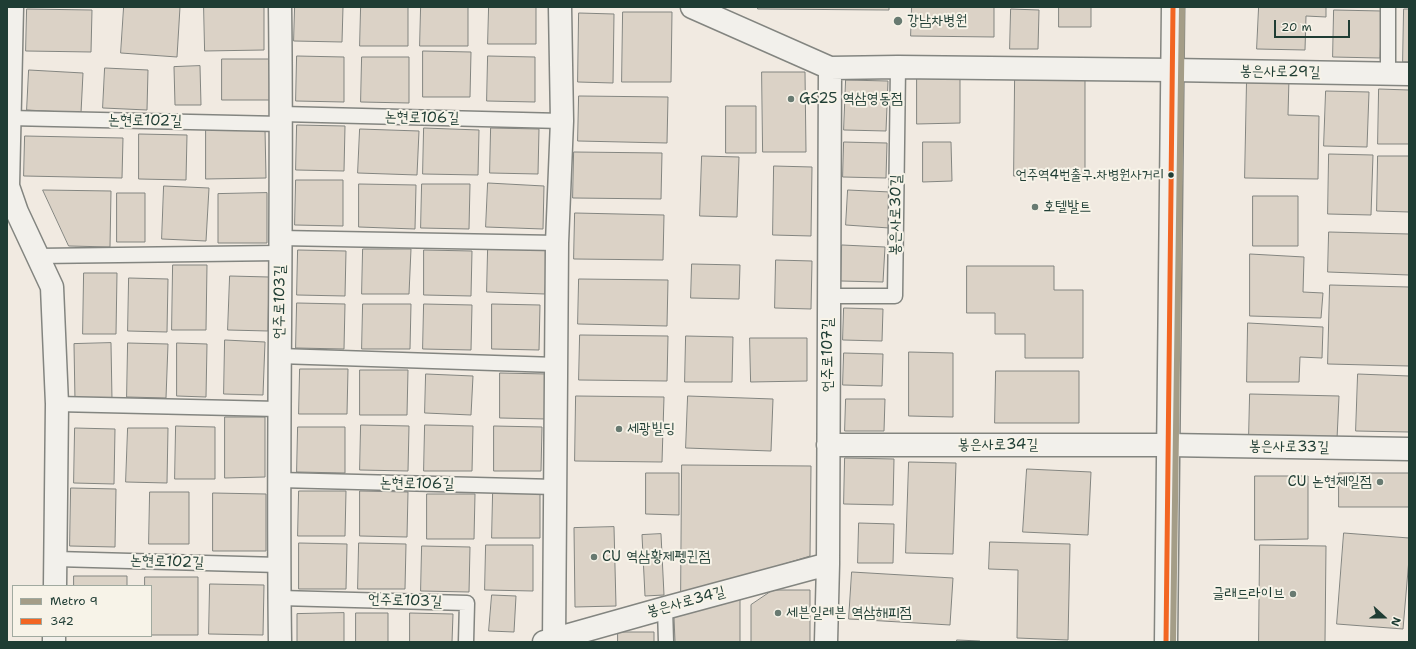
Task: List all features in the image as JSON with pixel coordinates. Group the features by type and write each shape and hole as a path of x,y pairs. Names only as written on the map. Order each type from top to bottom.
{"street":[{"path":"12,7 8,186 17,212 52,287 57,404 55,585"},
{"name":"언주로103길","path":"280,7 281,119 278,409 280,642"},
{"path":"551,641 555,487 557,243 562,121 560,7"},
{"path":"692,7 830,68 898,67 1172,70"},
{"path":"1166,642 1173,7"},
{"name":"언주로107길","path":"826,642 828,564 830,68"},
{"name":"봉은사로29길","path":"1172,70 1398,74"},
{"name":"봉은사로34길","path":"828,445 1168,445"},
{"name":"봉은사로33길","path":"1168,445 1409,449"},
{"name":"봉은사로34길","path":"551,641 665,608 828,564"}],"lane":[{"name":"봉은사로29길","path":"1388,7 1398,74"},
{"name":"봉은사로30길","path":"828,296 895,296 898,67"},
{"name":"논현로102길","path":"9,118 281,119"},
{"name":"논현로106길","path":"281,119 562,121"},
{"path":"38,256 280,245 557,243"},
{"path":"279,356 556,365"},
{"path":"57,404 278,409"},
{"name":"논현로106길","path":"279,480 555,487"},
{"name":"논현로102길","path":"56,559 279,565"},
{"name":"언주로103길","path":"280,598 467,603 466,642"},
{"path":"665,608 666,642"}],"building":[{"path":"124,7 180,7 177,57 121,53"},
{"path":"204,7 264,7 264,50 205,51"},
{"path":"295,7 343,7 342,42 294,41"},
{"path":"361,7 408,7 408,46 360,46"},
{"path":"421,7 468,7 468,46 420,46"},
{"path":"489,7 536,7 536,44 488,44"},
{"path":"758,7 889,7 889,10 758,9"},
{"path":"912,7 994,7 994,37 911,36"},
{"path":"1059,7 1091,7 1091,27 1059,27"},
{"path":"1259,7 1326,7 1326,17 1306,16 1305,50 1257,49"},
{"path":"27,9 92,10 91,52 26,51"},
{"path":"1011,9 1039,10 1038,49 1010,49"},
{"path":"1404,9 1409,9 1409,62 1403,62"},
{"path":"1334,10 1382,11 1380,58 1333,57"},
{"path":"623,12 672,12 671,82 622,82"},
{"path":"579,13 614,14 613,83 578,82"},
{"path":"423,51 471,52 470,97 423,97"},
{"path":"297,56 344,57 344,102 296,101"},
{"path":"488,56 535,57 535,102 487,101"},
{"path":"362,57 409,57 409,103 361,102"},
{"path":"222,59 270,59 270,100 222,100"},
{"path":"200,66 201,105 175,105 174,67"},
{"path":"105,68 148,70 147,110 103,108"},
{"path":"29,70 83,73 81,113 27,110"},
{"path":"762,72 805,72 806,152 763,152"},
{"path":"917,77 960,77 960,123 917,124"},
{"path":"1015,78 1085,78 1085,177 1014,176"},
{"path":"1247,78 1289,78 1288,115 1319,116 1318,179 1245,178"},
{"path":"846,80 888,81 886,131 844,130"},
{"path":"1379,89 1409,90 1409,144 1378,144"},
{"path":"1326,91 1369,92 1367,147 1324,146"},
{"path":"579,96 668,97 667,143 578,141"},
{"path":"726,106 756,106 756,153 726,153"},
{"path":"297,125 345,126 344,171 296,170"},
{"path":"424,128 479,130 478,175 423,174"},
{"path":"491,128 539,129 538,174 490,173"},
{"path":"206,129 265,129 266,178 206,179"},
{"path":"360,129 419,131 417,175 358,173"},
{"path":"139,134 187,135 186,180 139,179"},
{"path":"25,136 123,138 122,178 24,176"},
{"path":"844,142 887,143 886,178 843,177"},
{"path":"923,142 951,142 952,181 923,182"},
{"path":"574,152 662,153 661,199 573,198"},
{"path":"1329,154 1373,155 1371,215 1328,214"},
{"path":"702,156 739,157 737,217 700,216"},
{"path":"1378,156 1409,156 1409,212 1377,211"},
{"path":"774,166 812,167 811,236 773,235"},
{"path":"296,180 343,180 343,226 295,225"},
{"path":"488,183 544,186 543,229 486,227"},
{"path":"359,184 416,185 415,229 359,227"},
{"path":"422,184 470,184 469,229 421,228"},
{"path":"164,186 209,188 206,241 162,239"},
{"path":"43,190 111,191 110,247 69,246"},
{"path":"848,190 890,192 889,228 846,225"},
{"path":"117,193 145,193 145,242 117,242"},
{"path":"267,193 267,243 218,243 218,194"},
{"path":"1253,196 1298,196 1298,246 1253,246"},
{"path":"575,213 664,215 663,260 574,259"},
{"path":"1329,232 1409,234 1409,275 1328,272"},
{"path":"842,245 885,247 883,282 841,281"},
{"path":"363,249 411,249 409,294 362,294"},
{"path":"488,249 547,250 545,294 487,292"},
{"path":"298,250 346,251 345,296 297,295"},
{"path":"424,250 472,251 471,296 424,295"},
{"path":"1250,254 1304,257 1303,292 1323,293 1321,318 1250,316"},
{"path":"776,260 812,261 811,309 775,308"},
{"path":"692,264 740,265 739,299 691,298"},
{"path":"173,265 207,265 206,330 172,330"},
{"path":"967,266 1054,266 1054,290 1083,290 1083,358 1025,358 1025,334 995,334 995,313 967,313"},
{"path":"84,273 117,273 116,334 83,334"},
{"path":"230,276 269,277 268,331 228,330"},
{"path":"129,278 168,279 167,332 128,331"},
{"path":"579,279 668,280 667,326 578,324"},
{"path":"1330,285 1409,287 1409,366 1328,364"},
{"path":"297,303 345,304 344,349 296,348"},
{"path":"363,304 411,304 410,349 362,349"},
{"path":"424,304 472,305 471,350 423,349"},
{"path":"492,304 540,305 539,350 492,349"},
{"path":"844,308 883,309 882,341 843,340"},
{"path":"1248,323 1323,327 1322,358 1300,357 1299,382 1247,382"},
{"path":"580,335 668,336 667,381 579,380"},
{"path":"686,336 733,337 732,382 685,382"},
{"path":"750,338 807,338 807,381 751,382"},
{"path":"225,340 265,342 263,395 224,394"},
{"path":"111,343 112,400 75,401 74,344"},
{"path":"128,343 168,344 166,398 127,397"},
{"path":"177,343 207,344 206,397 177,396"},
{"path":"909,352 953,353 953,417 909,416"},
{"path":"844,353 883,354 882,386 843,385"},
{"path":"300,369 348,369 347,414 299,414"},
{"path":"360,370 408,370 407,415 360,415"},
{"path":"996,371 1079,371 1079,423 995,423"},
{"path":"500,373 548,374 547,419 500,418"},
{"path":"426,374 473,376 471,415 425,413"},
{"path":"1358,374 1409,376 1409,432 1356,431"},
{"path":"1250,394 1339,396 1337,439 1249,437"},
{"name":"세광빌딩","path":"576,396 664,397 662,462 575,461"},
{"path":"688,396 773,399 771,451 686,448"},
{"path":"846,399 885,399 884,431 845,431"},
{"path":"225,417 265,417 265,477 225,478"},
{"path":"361,425 409,426 408,471 360,470"},
{"path":"425,425 473,426 472,471 424,471"},
{"path":"176,426 215,427 215,479 175,479"},
{"path":"494,426 542,427 541,471 494,471"},
{"path":"298,427 345,427 345,473 297,472"},
{"path":"75,428 115,429 114,484 74,483"},
{"path":"128,428 168,428 167,483 126,482"},
{"path":"845,458 894,459 893,505 844,504"},
{"path":"909,462 956,463 953,554 906,553"},
{"path":"682,465 811,466 810,556 681,596"},
{"path":"1027,469 1091,472 1088,535 1023,532"},
{"path":"646,473 679,473 679,515 646,514"},
{"path":"1339,473 1409,473 1409,507 1339,507"},
{"path":"1255,476 1308,476 1308,539 1255,540"},
{"path":"71,488 116,489 115,547 70,546"},
{"path":"299,491 346,491 345,536 298,536"},
{"path":"360,491 408,492 407,537 360,536"},
{"path":"150,492 189,492 189,544 149,544"},
{"path":"213,493 266,494 266,551 213,551"},
{"path":"493,493 540,493 540,538 492,538"},
{"path":"427,494 475,494 474,539 427,539"},
{"path":"859,523 894,524 893,563 858,563"},
{"path":"614,527 616,606 575,607 574,528"},
{"path":"1344,533 1409,538 1409,559 1403,629 1337,624"},
{"path":"661,534 664,595 645,596 642,535"},
{"path":"990,542 1070,544 1068,640 1017,638 1018,570 989,569"},
{"path":"299,543 347,544 346,589 299,589"},
{"path":"359,543 406,544 405,589 358,589"},
{"path":"486,545 533,545 533,591 485,590"},
{"name":"글래드라이브","path":"1260,545 1326,546 1325,642 1259,642"},
{"path":"422,546 470,547 469,592 421,591"},
{"path":"852,572 953,578 950,625 849,619"},
{"path":"74,576 127,576 127,585 74,585"},
{"path":"145,577 198,577 198,635 152,635 152,585 145,585"},
{"path":"210,584 264,585 263,635 209,634"},
{"path":"773,590 810,590 810,642 751,642 751,605"},
{"path":"492,595 516,596 514,632 489,631"},
{"path":"740,598 740,642 675,642 674,617"},
{"path":"344,613 344,642 297,642 297,614"},
{"path":"356,613 388,613 388,642 356,642"},
{"path":"410,613 453,614 452,642 410,642"},
{"path":"618,632 654,632 654,642 618,642"},
{"path":"957,640 980,641 980,642 957,642"}],"metro line":[{"name":"9","path":"1173,642 1182,7"}],"transit line":[{"name":"342","path":"1166,642 1173,7"}],"place":[{"name":"강남차병원","path":"898,21"},
{"name":"GS25 역삼영동점","path":"791,99"},
{"name":"언주역4번출구.차병원사거리","path":"1171,175"},
{"name":"호텔발트","path":"1035,207"},
{"name":"세광빌딩","path":"619,429"},
{"name":"CU 논현제일점","path":"1380,482"},
{"name":"CU 역삼황제펭귄점","path":"594,557"},
{"name":"글래드라이브","path":"1293,594"},
{"name":"세븐일레븐 역삼해피점","path":"778,613"}]}
